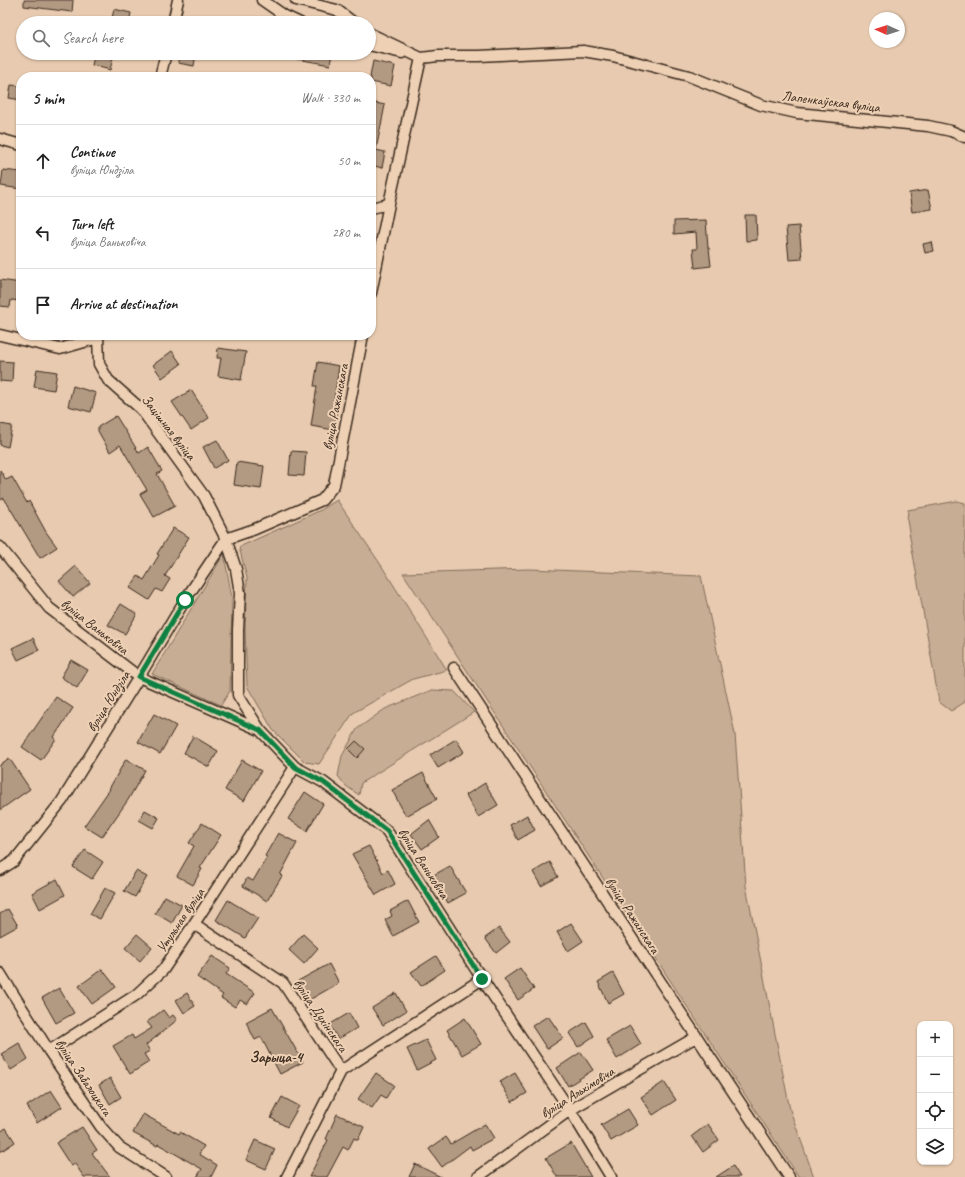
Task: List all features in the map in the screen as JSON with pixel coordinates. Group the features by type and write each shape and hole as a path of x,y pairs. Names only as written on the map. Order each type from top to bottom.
{"street":[{"path":"174,16 178,0"},
{"path":"262,0 285,16"},
{"path":"296,0 337,10 345,16"},
{"path":"376,36 421,58"},
{"path":"376,47 421,58"},
{"name":"Лапенкаўская вуліца","path":"421,58 438,56 583,52 613,56 689,76 761,105 797,113 928,126 951,131 965,137"},
{"path":"376,268 421,58"},
{"path":"161,72 164,60"},
{"path":"0,139 16,144"},
{"path":"376,207 389,204"},
{"name":"Зацішная вуліца","path":"0,335 16,339"},
{"name":"Зацішная вуліца","path":"21,340 60,349 88,340"},
{"name":"Зацішная вуліца","path":"98,340 100,364 108,380 141,409 204,496 226,539 236,569 240,593 238,630 238,695 260,730"},
{"name":"вуліца Ражанскага","path":"226,539 255,529 322,500 334,485 362,340"},
{"name":"вуліца Юндзіла","path":"0,870 14,861 62,801 185,600 226,539"},
{"name":"вуліца Ваньковіча","path":"0,547 49,608 139,677 260,730 295,767 323,782 387,831 482,979 570,1110 611,1177"},
{"name":"вуліца Ражанскага","path":"454,668 788,1177"},
{"name":"Утульная вуліца","path":"49,1051 136,995 163,970 295,767"},
{"name":"вуліца Духінскага","path":"194,924 283,983 341,1071"},
{"name":"вуліца Забалоцкага","path":"0,973 49,1051 101,1127 119,1147 166,1177"},
{"name":"вуліца Духінскага","path":"286,1177 341,1071 482,979"},
{"name":"вуліца Альхімовіча","path":"478,1177 570,1110 696,1037"}],"shaded area":[{"path":"337,500 381,565 447,670 413,679 353,713 319,764 305,762 273,730 247,686 245,628 247,578 239,547 321,510"},
{"path":"957,501 965,503 965,702 951,711 939,702 907,520 908,510"},
{"path":"224,554 232,598 230,691 221,705 152,674"},
{"path":"529,569 701,576 735,734 746,886 790,1110 814,1177 799,1177 403,573"},
{"path":"432,690 454,691 474,712 361,783 359,795 346,786 338,776 342,756 357,729 385,709"}],"building":[{"path":"24,0 73,0 72,12 24,6"},
{"path":"114,9 131,13 130,16 112,16"},
{"path":"93,60 112,60 110,70 92,65"},
{"path":"178,60 195,60 194,66 178,63"},
{"path":"303,60 331,60 330,65"},
{"path":"373,61 395,66 391,86 376,83 376,72 371,72"},
{"path":"11,85 16,86 16,99 9,98"},
{"path":"376,103 385,105 376,150"},
{"path":"376,150 385,152 382,168 376,166"},
{"path":"3,170 16,171 16,188 1,186"},
{"path":"928,190 932,209 912,212 909,193"},
{"path":"745,215 756,215 757,240 746,241"},
{"path":"706,220 711,266 695,268 693,249 697,249 696,232 674,234 674,221"},
{"path":"799,226 802,259 789,260 786,227"},
{"path":"932,242 934,251 925,253 923,244"},
{"path":"0,280 16,282 16,300 11,300 10,307 0,306"},
{"path":"218,348 246,352 241,380 218,376 221,358 217,358"},
{"path":"172,351 181,364 162,378 153,365"},
{"path":"0,361 13,362 12,382 0,381"},
{"path":"318,362 339,366 334,401 338,402 334,430 311,426 317,386 314,386"},
{"path":"37,369 57,372 54,390 34,387"},
{"path":"73,386 96,393 91,412 68,406"},
{"path":"191,390 209,418 191,430 172,402"},
{"path":"116,416 139,453 148,447 162,471 157,474 175,506 154,517 140,494 147,490 120,445 110,452 98,431 98,427"},
{"path":"0,424 12,426 8,447 0,445"},
{"path":"217,440 228,460 214,468 203,447"},
{"path":"291,451 306,452 304,476 289,475"},
{"path":"237,462 264,466 261,489 234,485"},
{"path":"0,470 6,480 12,477 27,503 29,501 46,532 57,547 40,558 4,498 0,500"},
{"path":"173,528 189,537 165,576 170,579 162,592 156,589 149,600 130,588 138,576 144,580 159,555 157,554"},
{"path":"76,566 90,583 73,597 59,581"},
{"path":"121,604 137,614 125,634 108,625"},
{"path":"33,638 39,650 18,660 12,648"},
{"path":"71,660 88,670 77,688 61,677"},
{"path":"56,697 73,708 54,737 56,739 41,760 22,747"},
{"path":"154,714 176,726 160,754 138,742"},
{"path":"193,736 218,751 209,767 184,753"},
{"path":"456,739 464,752 438,768 430,755"},
{"path":"356,741 365,749 357,758 348,749"},
{"path":"9,758 30,789 0,810 0,765"},
{"path":"126,759 145,770 128,800 102,837 84,826 110,789"},
{"path":"242,760 261,771 244,801 225,790"},
{"path":"423,773 437,799 406,816 392,790"},
{"path":"485,783 498,805 478,817 466,795"},
{"path":"305,792 323,804 307,831 288,819"},
{"path":"145,810 159,818 153,828 139,820"},
{"path":"527,815 535,830 518,840 510,825"},
{"path":"429,820 439,837 422,849 411,834"},
{"path":"202,823 221,835 200,868 202,869 193,885 177,876 194,846 189,843"},
{"path":"278,833 297,843 280,875 282,876 267,901 243,886 247,878 253,881 267,857 265,856"},
{"path":"369,846 383,873 388,870 395,884 376,895 352,854"},
{"path":"85,850 103,862 92,879 73,867"},
{"path":"550,862 558,877 541,886 533,872"},
{"path":"450,866 466,893 448,903 432,876"},
{"path":"136,871 147,877 135,897 124,891"},
{"path":"57,879 65,895 40,909 32,893"},
{"path":"105,888 115,893 100,919 90,914"},
{"path":"165,896 182,905 172,923 155,913"},
{"path":"228,900 258,918 245,938 216,920"},
{"path":"408,901 419,922 393,936 385,920 392,916 390,911"},
{"path":"8,909 18,926 0,936 0,914"},
{"path":"571,923 583,941 568,951 557,932"},
{"path":"499,928 510,942 496,953 485,938"},
{"path":"137,934 152,947 140,961 125,948"},
{"path":"303,934 318,948 304,964 289,950"},
{"path":"212,956 230,968 226,974 255,993 247,1004 240,1000 235,1007 221,998 223,995 197,977"},
{"path":"436,956 445,970 421,986 411,972"},
{"path":"329,964 339,983 309,1000 298,981"},
{"path":"520,968 534,989 518,1000 504,979"},
{"path":"102,969 116,987 92,1004 79,986"},
{"path":"613,973 624,994 608,1003 598,982"},
{"path":"59,988 74,1013 56,1023 42,998"},
{"path":"187,993 195,1006 184,1013 176,1000"},
{"path":"396,993 406,1011 383,1025 372,1008"},
{"path":"272,1008 303,1062 280,1074 261,1037 255,1040 246,1022"},
{"path":"163,1010 169,1018 173,1015 177,1020 146,1045 150,1051 144,1054 149,1062 130,1074 113,1046 132,1035 134,1039 152,1028 147,1022"},
{"path":"349,1013 357,1028 338,1039 329,1025"},
{"path":"548,1016 563,1038 547,1049 532,1026"},
{"path":"465,1018 481,1044 462,1055 447,1030"},
{"path":"586,1022 594,1036 578,1047 569,1033"},
{"path":"630,1026 641,1044 617,1059 606,1040"},
{"path":"426,1040 436,1060 417,1070 407,1049"},
{"path":"19,1043 28,1059 11,1070 1,1054"},
{"path":"581,1052 593,1070 568,1086 557,1068"},
{"path":"376,1073 394,1085 386,1098 381,1095 372,1108 358,1099"},
{"path":"515,1073 527,1093 512,1102 500,1082"},
{"path":"110,1078 121,1097 110,1104 99,1085"},
{"path":"664,1082 676,1100 653,1115 641,1097"},
{"path":"51,1090 62,1107 37,1123 27,1106"},
{"path":"282,1097 299,1106 287,1127 271,1118"},
{"path":"628,1109 638,1125 611,1141 601,1125"},
{"path":"143,1114 179,1134 180,1132 204,1146 199,1154 217,1165 211,1177 197,1177 202,1169 158,1144 157,1146 133,1133"},
{"path":"337,1114 364,1127 358,1140 354,1138 348,1150 343,1147 327,1177 309,1177 328,1140 326,1139"},
{"path":"485,1124 494,1138 472,1150 470,1146 442,1167 429,1149 446,1137 451,1144"},
{"path":"708,1124 719,1140 703,1152 692,1136"},
{"path":"82,1127 97,1150 92,1153 110,1177 84,1177 75,1164 71,1166 56,1143"},
{"path":"6,1128 15,1142 0,1152 0,1132"},
{"path":"255,1140 275,1149 266,1169 246,1160"},
{"path":"571,1143 591,1177 557,1177 546,1158"},
{"path":"415,1164 441,1177 409,1177"},
{"path":"733,1166 740,1177 716,1177"}],"district":[{"name":"Зарыца-4","path":"276,1057"}],"route":[{"path":"185,600 139,677 260,730 295,767 323,782 387,831 482,979"}]}
